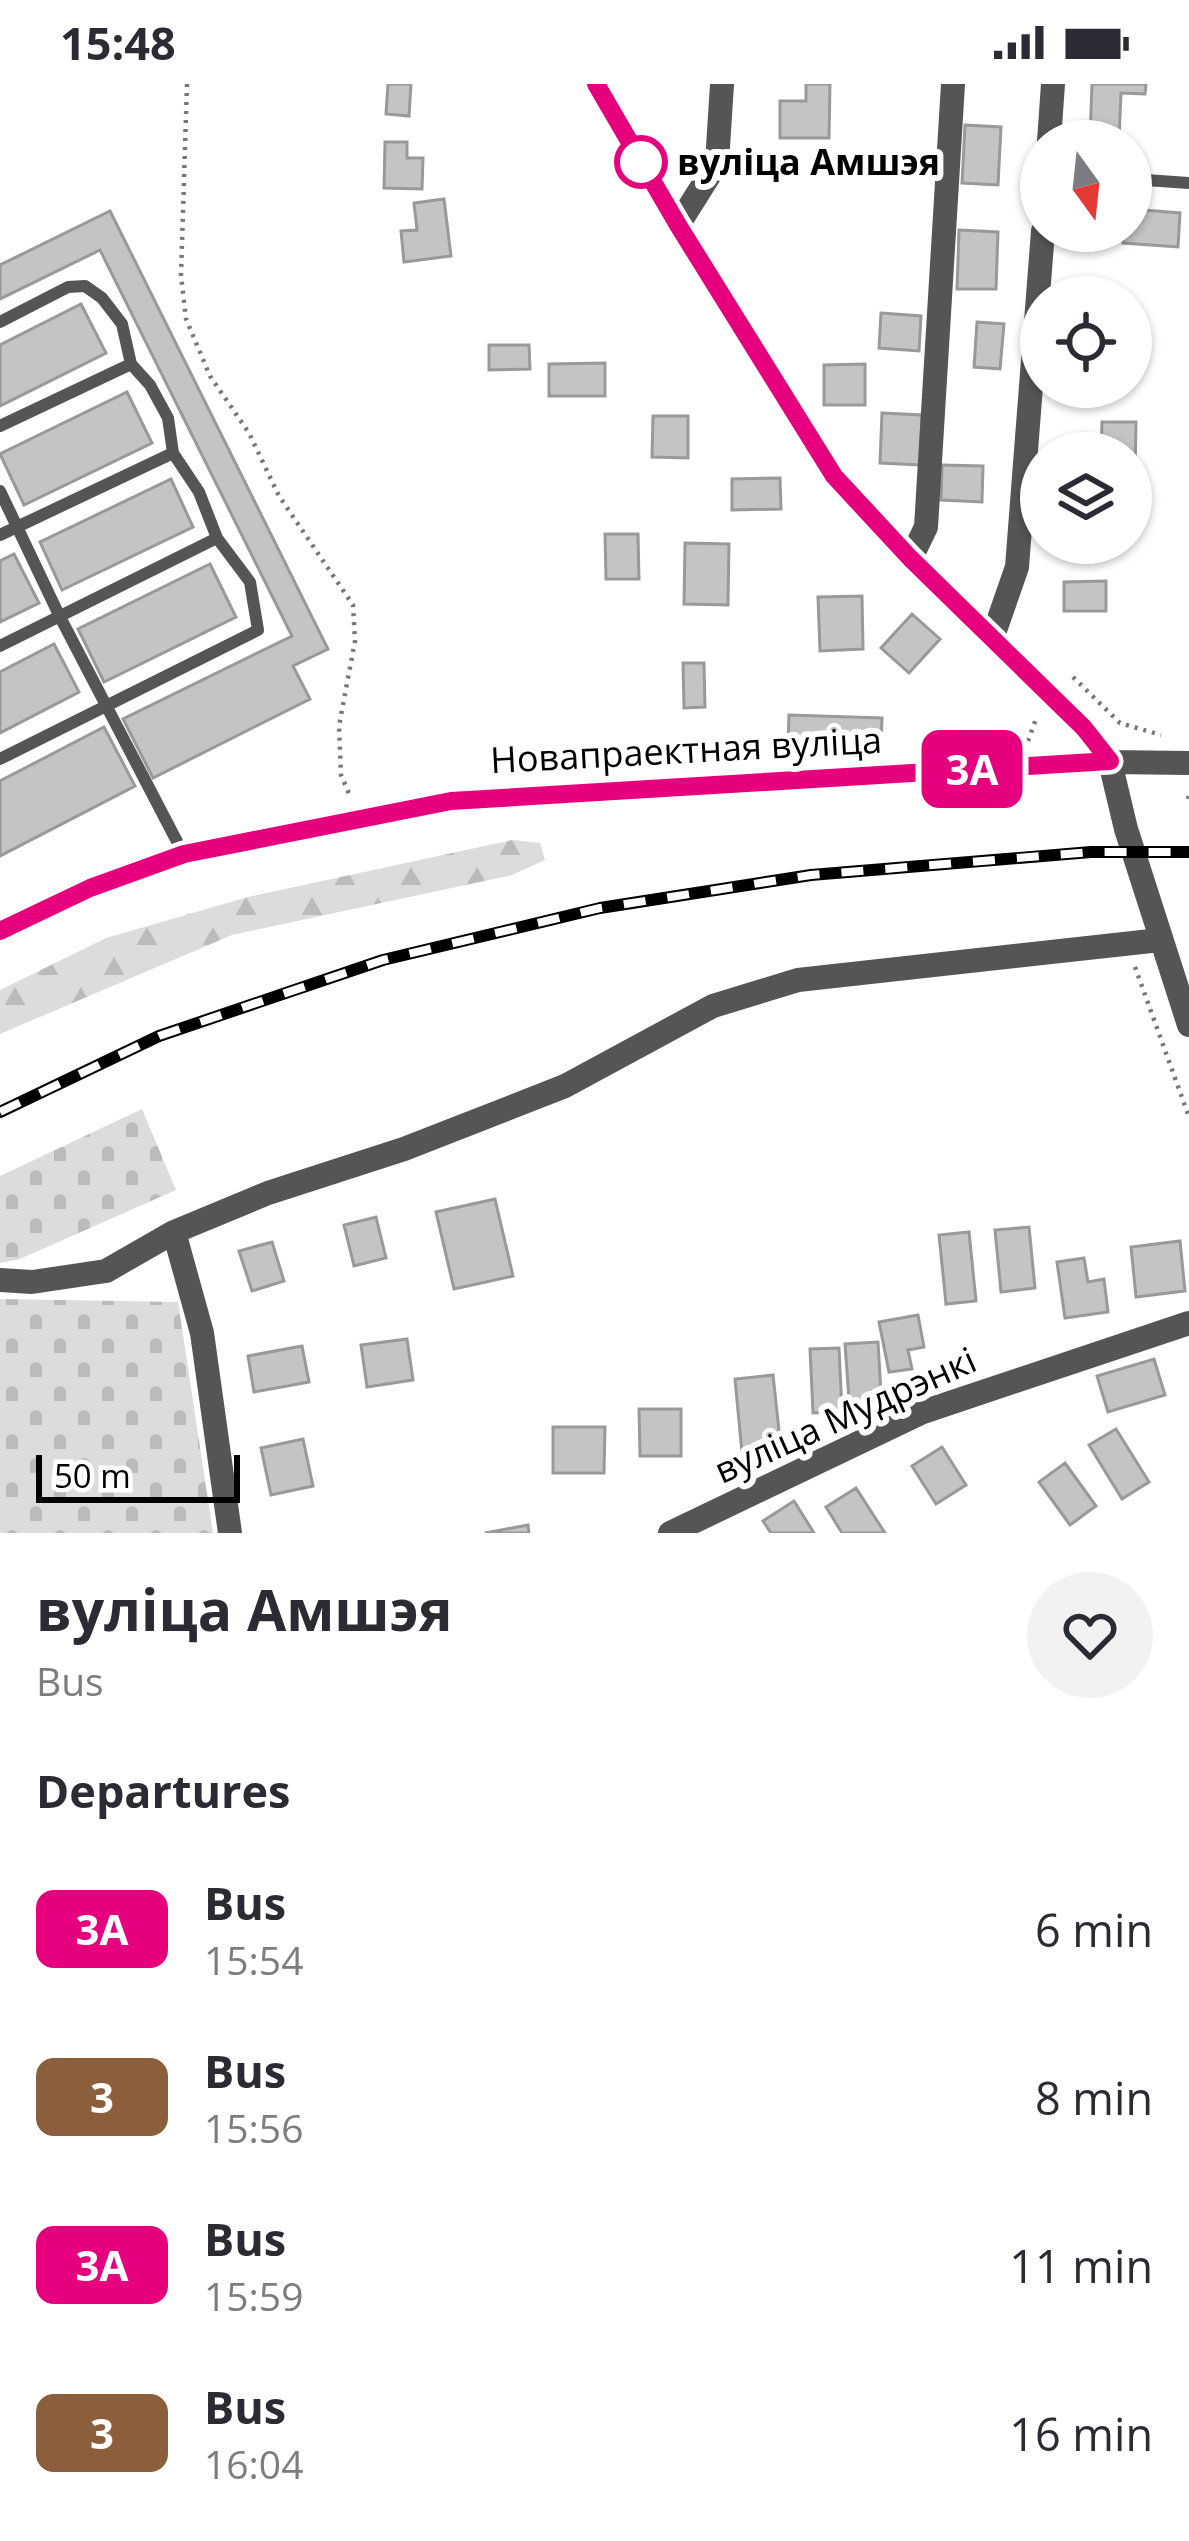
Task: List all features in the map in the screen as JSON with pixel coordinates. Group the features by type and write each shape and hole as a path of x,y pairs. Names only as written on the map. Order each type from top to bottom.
{"street":[{"path":"596,84 834,476 910,558 1084,728 1110,761 1126,829 1189,1025"},
{"path":"678,225 717,163 722,84"},
{"path":"910,558 926,527 953,84"},
{"path":"1050,120 1053,84"},
{"path":"992,639 1017,567 1041,252"},
{"name":"Новапраектная вуліца","path":"0,931 90,888 184,854 451,801 1110,761 1189,763"},
{"path":"0,1280 32,1282 106,1271 175,1232 268,1193 404,1149 566,1086 713,1006 798,980 1160,940"},
{"path":"175,1232 202,1333 230,1533"},
{"name":"вуліца Мудрэнкі","path":"670,1533 923,1412 1189,1323"}],"lane":[{"path":"1152,180 1189,183"},
{"path":"0,322 68,286 85,286 102,298 122,324 130,364 150,385 167,418 173,453 199,492 217,538 250,583 258,630 0,759"},
{"path":"0,426 130,364"},
{"path":"0,536 173,453"},
{"path":"0,490 104,705 184,854"},
{"path":"0,646 217,538"}],"path":[{"path":"187,84 181,275 186,319 210,376 249,433 279,496 353,605 355,641 339,726 341,775 359,818"},
{"path":"1127,944 1189,1117"}],"green space":[{"path":"512,840 540,843 545,860 512,875 232,935 0,1034 0,990 106,938 248,897"},
{"path":"142,1109 176,1190 20,1259 0,1263 0,1176"},
{"path":"0,1299 178,1302 213,1533 0,1533"}],"building":[{"path":"388,84 411,84 409,116 386,114"},
{"path":"806,84 830,84 829,138 780,138 780,101 806,101"},
{"path":"1092,84 1146,84 1145,94 1121,93 1120,120 1091,120"},
{"path":"965,125 1001,127 998,185 962,183"},
{"path":"385,142 407,142 407,158 423,158 422,189 384,188"},
{"path":"444,199 451,256 404,262 401,231 417,230 414,203"},
{"path":"110,211 328,649 293,666 310,699 153,778 123,719 292,636 100,250 0,299 0,265"},
{"path":"1152,211 1180,213 1178,247 1152,245"},
{"path":"959,230 998,232 996,289 957,289"},
{"path":"81,304 106,353 0,406 0,345"},
{"path":"881,313 921,316 919,351 879,348"},
{"path":"977,322 1004,324 1000,369 974,367"},
{"path":"489,345 529,345 530,369 489,370"},
{"path":"605,363 605,396 549,396 549,364"},
{"path":"865,364 865,405 824,405 824,365"},
{"path":"127,392 152,443 24,505 0,454"},
{"path":"882,413 922,415 920,465 880,463"},
{"path":"653,416 688,416 688,458 652,457"},
{"path":"1102,422 1136,422 1136,432 1102,432"},
{"path":"942,465 983,466 982,502 941,500"},
{"path":"780,478 781,509 732,510 732,479"},
{"path":"171,479 193,527 62,590 40,542"},
{"path":"605,534 638,534 639,579 606,579"},
{"path":"685,543 729,544 728,605 684,604"},
{"path":"14,554 39,603 0,622 0,561"},
{"path":"210,564 236,617 104,682 78,629"},
{"path":"1106,581 1106,611 1064,611 1064,582"},
{"path":"862,596 863,649 820,651 818,597"},
{"path":"912,614 940,639 909,673 881,648"},
{"path":"54,644 79,692 0,733 0,672"},
{"path":"683,663 704,663 705,707 684,708"},
{"path":"789,715 882,718 881,747 788,744"},
{"path":"104,727 135,786 0,856 0,781"},
{"path":"495,1199 513,1276 454,1289 436,1212"},
{"path":"376,1217 386,1258 354,1266 344,1225"},
{"path":"1029,1227 1035,1288 1001,1292 995,1230"},
{"path":"969,1232 976,1301 946,1304 939,1235"},
{"path":"1180,1241 1185,1291 1136,1297 1131,1247"},
{"path":"272,1242 284,1281 252,1291 239,1251"},
{"path":"1084,1258 1088,1282 1104,1279 1108,1312 1065,1318 1057,1262"},
{"path":"918,1315 924,1347 908,1350 912,1369 889,1372 879,1322"},
{"path":"407,1339 413,1380 367,1387 361,1345"},
{"path":"878,1342 882,1411 850,1413 845,1344"},
{"path":"302,1346 309,1382 254,1392 248,1356"},
{"path":"839,1348 842,1411 813,1413 810,1349"},
{"path":"1154,1359 1165,1395 1108,1412 1097,1376"},
{"path":"773,1375 781,1449 742,1453 735,1379"},
{"path":"639,1409 681,1409 681,1456 640,1456"},
{"path":"553,1427 605,1427 604,1473 553,1473"},
{"path":"1116,1429 1149,1482 1122,1499 1089,1445"},
{"path":"303,1439 313,1486 271,1495 261,1448"},
{"path":"942,1447 966,1485 936,1504 912,1466"},
{"path":"1065,1463 1096,1506 1070,1525 1039,1482"},
{"path":"856,1488 885,1533 842,1533 826,1507"},
{"path":"794,1501 814,1533 771,1533 763,1521"},
{"path":"528,1525 529,1533 485,1533"}],"railway":[{"path":"0,1112 159,1036 383,960 600,908 811,875 1091,852 1189,852"}],"bus line":[{"name":"3А","path":"0,931 90,888 184,854 451,801 1110,761 1084,728 910,558 834,476 596,84"}],"place":[{"name":"вуліца Амшэя","path":"641,162"}]}
